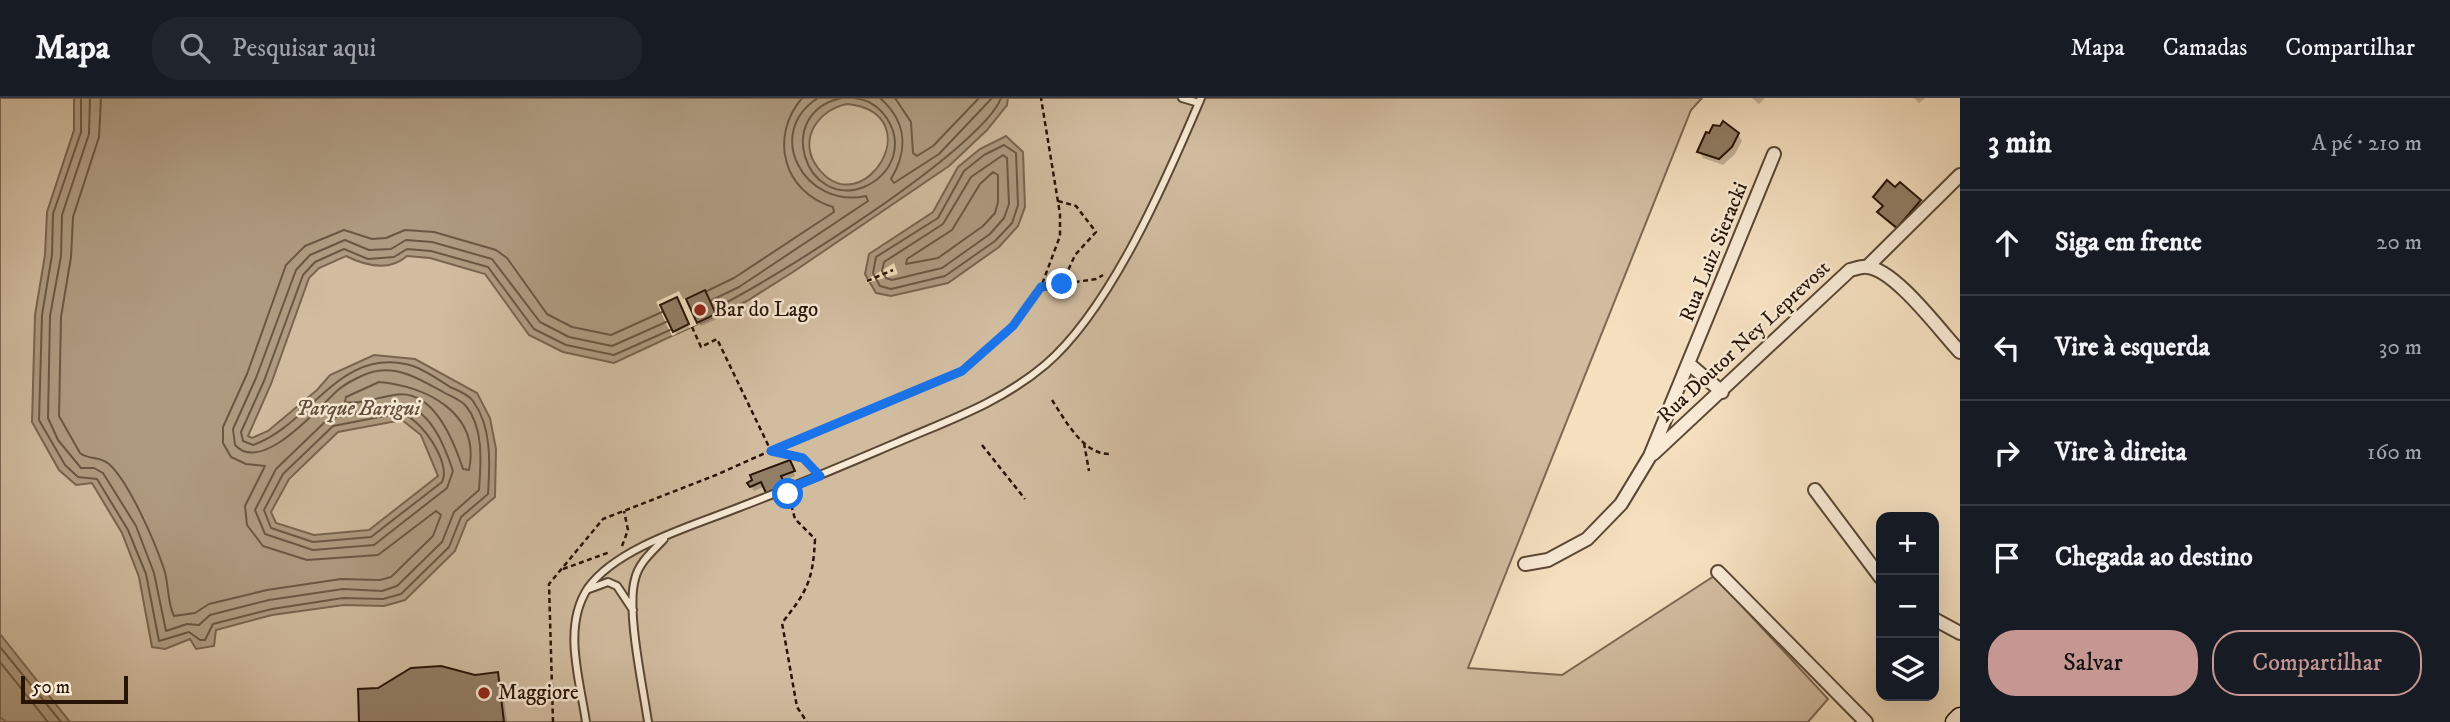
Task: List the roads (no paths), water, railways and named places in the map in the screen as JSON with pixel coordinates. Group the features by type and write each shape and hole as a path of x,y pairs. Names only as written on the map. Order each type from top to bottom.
{"main road":[{"path":"1955,722 1960,717"}],"street":[{"name":"Rua Luiz Sieracki","path":"1525,564 1548,560 1587,539 1621,504 1650,456 1774,154"},
{"name":"Rua Doutor Ney Leprevost","path":"1650,456 1833,284 1850,270 1867,267 1960,175"},
{"path":"1867,267 1882,272 1905,292 1960,352"},
{"path":"1689,364 1722,391"},
{"path":"1815,490 1879,575"},
{"path":"1718,572 1866,722"},
{"path":"1939,622 1960,633"}],"lane":[{"path":"586,722 574,635 578,612 587,589 609,566 669,535 820,476 1001,398 1047,364 1087,318 1123,263 1200,101 1182,98"},
{"path":"648,722 634,612 635,579 646,557 669,535"},
{"path":"587,589 608,582 617,586 634,612"}],"water":[{"path":"74,98 1008,98 1007,105 987,130 949,166 793,272 747,301 614,363 563,352 529,335 485,274 430,258 407,256 393,264 377,266 346,256 319,268 309,278 271,384 248,436 252,438 268,431 317,390 330,375 374,355 415,359 477,393 490,418 496,449 495,497 467,521 455,551 405,600 384,606 344,605 272,615 216,630 214,646 196,649 190,639 165,649 152,647 139,577 122,533 92,483 76,485 59,470 32,422 35,315 45,255 47,212 74,130","holes":["847,104 872,112 885,126 887,143 882,161 870,176 854,184 836,182 818,168 809,147 813,128 819,120 836,107","402,420 421,435 438,476 369,530 314,535 276,523 271,512 289,479 338,432"]},
{"path":"1006,136 1023,152 1025,207 1018,226 999,247 948,283 891,296 876,293 865,274 869,254 933,212 958,167 980,149"},
{"path":"0,634 70,722 6,722 0,717"}],"place":[{"name":"Bar do Lago","path":"700,310"},
{"name":"Maggiore","path":"484,693"}],"park label":[{"name":"Parque Barigui","path":"358,409"}]}
